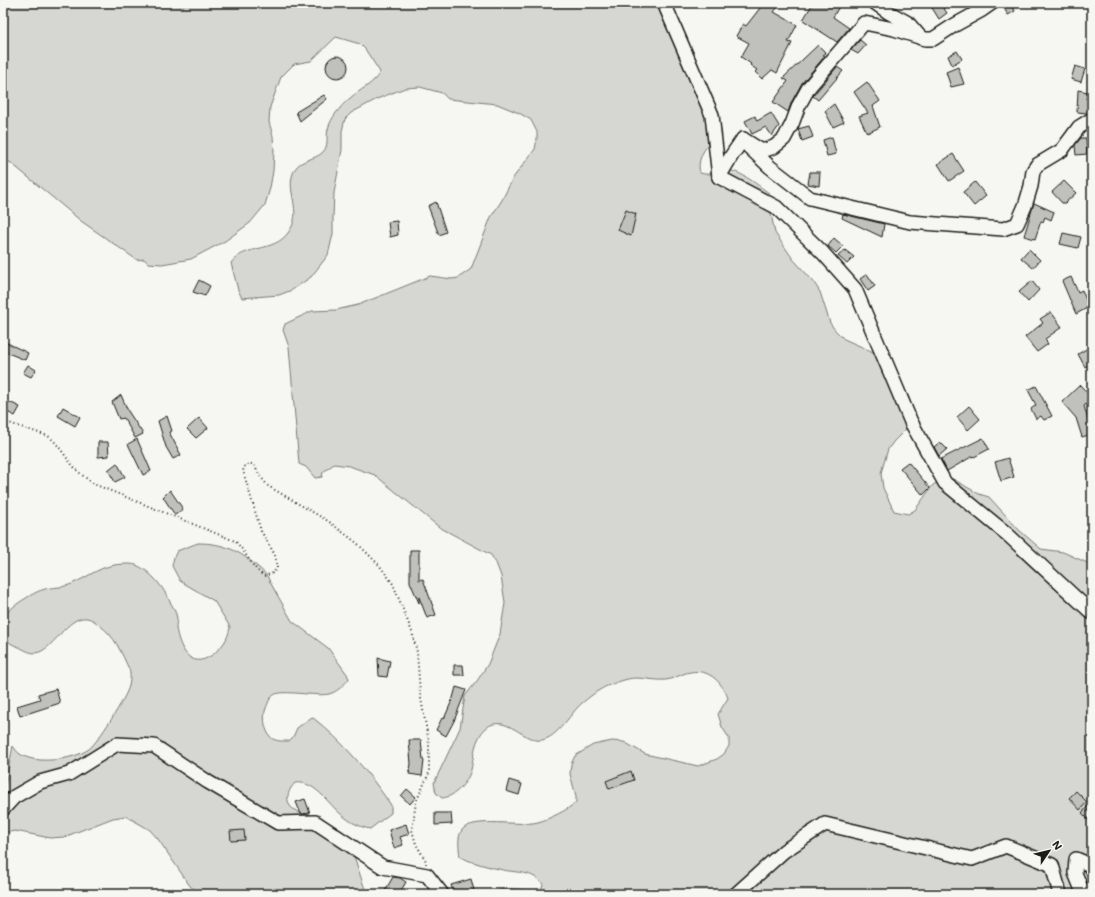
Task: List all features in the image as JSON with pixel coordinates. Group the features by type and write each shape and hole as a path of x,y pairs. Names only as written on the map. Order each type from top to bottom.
{"street":[{"path":"664,3 712,115 719,176"},
{"path":"875,3 908,23 921,38"},
{"path":"744,139 762,151 774,147 784,140 799,105 809,87 864,24 894,29 921,38 933,40 953,26 992,3"},
{"path":"744,139 749,147 770,167 810,198 910,222 1003,229 1017,224 1025,206 1031,186 1033,171 1037,165 1062,150 1079,127 1092,118"},
{"path":"719,176 732,154 744,139"},
{"path":"719,176 776,207 823,253 855,289 911,422 945,483 1007,534 1092,613"},
{"path":"3,809 14,797 40,782 69,774 117,744 154,746 208,782 278,823 315,822 383,867 427,875 442,894"},
{"path":"736,894 784,851 825,824 972,860 1006,846 1052,865 1060,894"},
{"path":"1080,894 1082,890 1075,873 1076,859 1088,864 1092,868"}],"path":[{"path":"1092,136 1092,147"},
{"path":"3,421 48,436 54,440 75,468 96,485 235,541 243,549 258,572 264,576 273,573 277,568 275,555 261,531 251,501 243,472 244,467 248,463 254,465 268,486 328,521 357,543 380,566 393,584 412,632 417,652 420,693 429,743 429,773 416,802 412,830 416,844 426,861 427,875"}],"shaded area":[{"path":"3,3 670,3 712,101 710,143 701,157 699,165 700,173 709,174 721,170 734,171 746,177 769,193 775,233 793,259 813,281 820,292 830,323 844,339 880,355 887,360 908,395 912,407 910,423 888,449 881,473 883,488 894,511 908,514 915,510 933,485 945,478 953,479 979,494 989,497 1019,530 1041,549 1063,552 1092,565 1092,894 492,894 503,889 541,890 543,884 539,880 529,875 487,866 460,857 459,839 462,830 468,826 476,824 538,822 568,808 576,802 576,796 570,774 571,764 575,756 593,745 612,741 624,742 645,754 698,766 717,759 724,754 729,746 729,738 722,727 718,714 728,698 721,686 712,676 700,672 686,673 666,680 632,678 607,686 597,692 581,704 553,735 542,740 529,738 508,726 493,724 486,728 479,737 467,780 456,792 442,798 436,793 434,783 460,728 465,696 488,664 500,634 505,603 501,576 491,555 439,527 375,475 349,466 334,464 323,472 322,477 315,478 306,467 299,464 289,347 283,330 285,324 312,311 336,310 358,305 430,276 452,279 458,278 471,269 491,217 502,200 513,178 535,149 537,132 531,120 519,113 497,104 448,99 442,93 420,87 405,88 377,99 351,113 345,119 342,131 342,150 334,193 333,234 328,255 311,277 292,290 279,295 242,298 238,290 231,263 244,253 275,243 288,233 293,225 295,217 291,185 295,169 304,161 320,155 325,150 327,144 327,132 335,115 345,102 374,80 380,72 365,49 360,44 336,37 311,61 294,64 281,77 270,107 269,122 273,136 274,151 270,188 265,205 250,223 225,241 191,259 162,264 148,263 144,259 137,260 81,221 3,158"},
{"path":"198,543 224,546 231,549 252,562 266,574 292,621 328,648 347,674 349,679 343,686 329,694 316,695 278,693 272,696 264,714 264,722 267,732 273,739 278,741 289,741 293,737 297,728 312,717 335,737 355,758 391,805 391,813 370,829 359,826 348,820 321,794 309,785 295,783 288,794 290,806 297,812 323,820 335,828 351,850 367,894 200,894 190,886 158,839 150,830 126,816 113,818 64,837 50,838 15,831 3,833 3,795 13,746 19,753 27,757 45,760 54,760 74,756 89,749 105,729 127,692 130,678 129,669 113,639 105,629 92,620 87,618 73,622 48,647 35,653 28,652 14,645 3,635 3,622 7,612 38,591 69,585 109,566 126,564 135,565 147,571 164,591 176,614 176,628 180,642 187,655 198,660 204,659 212,655 222,646 228,636 230,627 214,601 180,581 172,566 177,551"}],"building":[{"path":"764,3 781,3 774,12 797,25 788,42 792,43 777,73 772,70 762,79 755,72 757,70 741,57 749,43 736,36 743,24 746,26"},
{"path":"813,3 841,3 833,17 849,28 837,42 803,20"},
{"path":"929,3 940,3 947,13 939,19"},
{"path":"1001,3 1011,3 1015,11 1008,15"},
{"path":"860,40 866,45 858,54 851,50"},
{"path":"818,45 826,53 823,55 825,56 802,83 788,112 773,102 788,81 783,78"},
{"path":"957,51 962,59 952,65 948,56"},
{"path":"333,56 341,56 348,63 348,71 341,78 333,78 326,71 326,63"},
{"path":"1075,66 1085,69 1081,82 1071,79"},
{"path":"837,67 843,71 818,100 813,96"},
{"path":"958,67 964,84 951,87 946,72"},
{"path":"867,82 880,101 873,106 880,127 867,133 859,116 868,113 854,92"},
{"path":"1078,90 1088,92 1086,99 1091,100 1090,111 1087,113 1077,112"},
{"path":"324,95 327,99 300,121 296,112"},
{"path":"834,104 844,122 833,127 825,111"},
{"path":"771,113 779,126 772,136 766,127 752,134 745,121 755,116 757,121"},
{"path":"809,126 813,137 802,141 798,129"},
{"path":"832,137 836,154 827,156 823,140"},
{"path":"1081,138 1086,138 1087,154 1076,155 1075,145"},
{"path":"953,154 964,171 949,181 938,164"},
{"path":"810,172 820,172 819,186 808,184"},
{"path":"1064,181 1076,193 1065,203 1062,203 1052,192"},
{"path":"975,182 986,196 974,206 963,192"},
{"path":"436,202 446,232 439,235 428,206"},
{"path":"1034,203 1054,212 1051,220 1045,217 1043,222 1041,221 1035,239 1024,236"},
{"path":"626,210 636,214 631,236 618,230"},
{"path":"843,214 884,224 882,237 842,218"},
{"path":"397,221 398,235 390,237 388,222"},
{"path":"1063,233 1081,237 1078,248 1060,244"},
{"path":"834,238 843,246 836,253 828,246"},
{"path":"1029,249 1040,260 1033,268 1021,258"},
{"path":"845,250 854,257 847,264 838,256"},
{"path":"867,274 875,286 868,291 860,279"},
{"path":"1071,277 1078,292 1082,290 1089,307 1076,314 1062,281"},
{"path":"199,280 210,286 205,296 193,292"},
{"path":"1032,281 1039,290 1028,302 1019,292"},
{"path":"1051,312 1062,327 1045,339 1048,344 1037,352 1025,337 1043,323 1040,319"},
{"path":"3,341 28,353 25,360 3,351"},
{"path":"1088,348 1092,356 1092,363 1085,367 1078,354"},
{"path":"28,365 36,370 31,377 23,373"},
{"path":"1080,385 1092,398 1084,406 1092,434 1082,437 1076,418 1062,402"},
{"path":"1036,386 1052,416 1044,420 1041,416 1036,419 1031,409 1036,405 1028,390"},
{"path":"121,395 128,411 143,434 135,438 124,418 119,419 112,402"},
{"path":"3,399 20,407 15,416 3,410"},
{"path":"969,406 980,419 968,430 957,417"},
{"path":"63,407 80,417 75,426 58,416"},
{"path":"167,416 172,431 169,432 181,455 173,459 166,447 158,421"},
{"path":"199,418 208,428 196,438 187,429"},
{"path":"983,438 989,449 974,457 973,456 947,471 941,459"},
{"path":"137,439 151,471 143,475 128,444"},
{"path":"98,442 108,442 109,456 98,457"},
{"path":"940,442 947,449 939,456 934,447"},
{"path":"1008,458 1014,477 1001,481 995,462"},
{"path":"908,462 930,488 923,495 900,468"},
{"path":"117,463 125,477 115,482 108,470"},
{"path":"170,490 183,509 175,515 163,497"},
{"path":"410,550 419,550 419,580 423,579 436,615 427,618 419,597 419,603 410,582"},
{"path":"378,658 390,661 387,677 379,676"},
{"path":"454,665 463,665 464,675 454,675"},
{"path":"456,687 466,690 454,721 446,736 436,730 442,718 444,719"},
{"path":"56,689 60,703 20,716 17,706 40,699 38,694"},
{"path":"409,740 421,740 424,761 422,776 409,774 411,764"},
{"path":"631,771 634,780 609,789 606,781"},
{"path":"509,780 522,784 519,795 506,791"},
{"path":"407,789 416,797 410,804 401,796"},
{"path":"1076,791 1087,802 1080,810 1069,798"},
{"path":"305,799 310,813 301,814 296,802"},
{"path":"1092,801 1092,823 1082,813"},
{"path":"435,813 451,813 452,824 435,825"},
{"path":"406,824 409,834 400,837 403,845 394,848 389,830"},
{"path":"244,830 245,840 231,841 230,831"},
{"path":"393,877 400,878 406,882 399,894 383,894"},
{"path":"471,879 475,894 454,894 451,885"}]}
